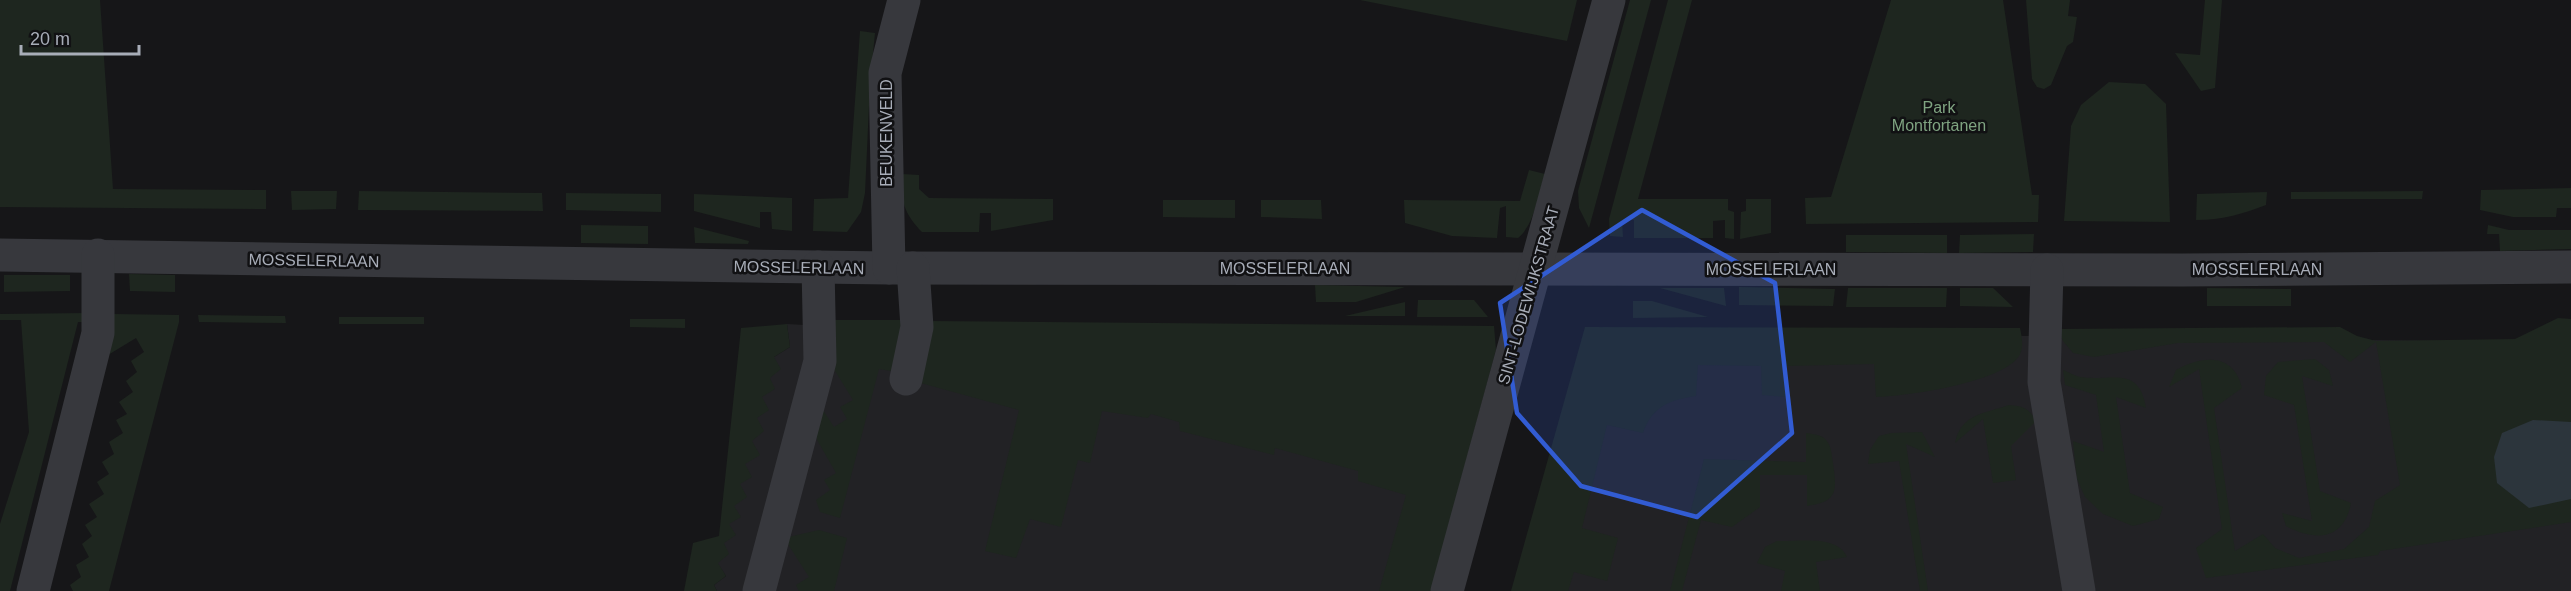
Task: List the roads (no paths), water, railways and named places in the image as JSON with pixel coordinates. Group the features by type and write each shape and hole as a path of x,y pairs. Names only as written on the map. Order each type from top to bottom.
{"street":[{"name":"BEUKENVELD","path":"904,0 885,73 901,268 917,327 906,379"},
{"name":"SINT-LODEWIJKSTRAAT","path":"1447,591 1609,0"},
{"name":"MOSSELERLAAN","path":"0,255 901,268 2047,270 2571,267"},
{"path":"33,591 98,333 98,255"},
{"path":"759,591 820,361 818,267"},
{"path":"2047,270 2044,382 2079,591"}],"park label":[{"name":"Park Montfortanen","path":"1939,116"}]}
